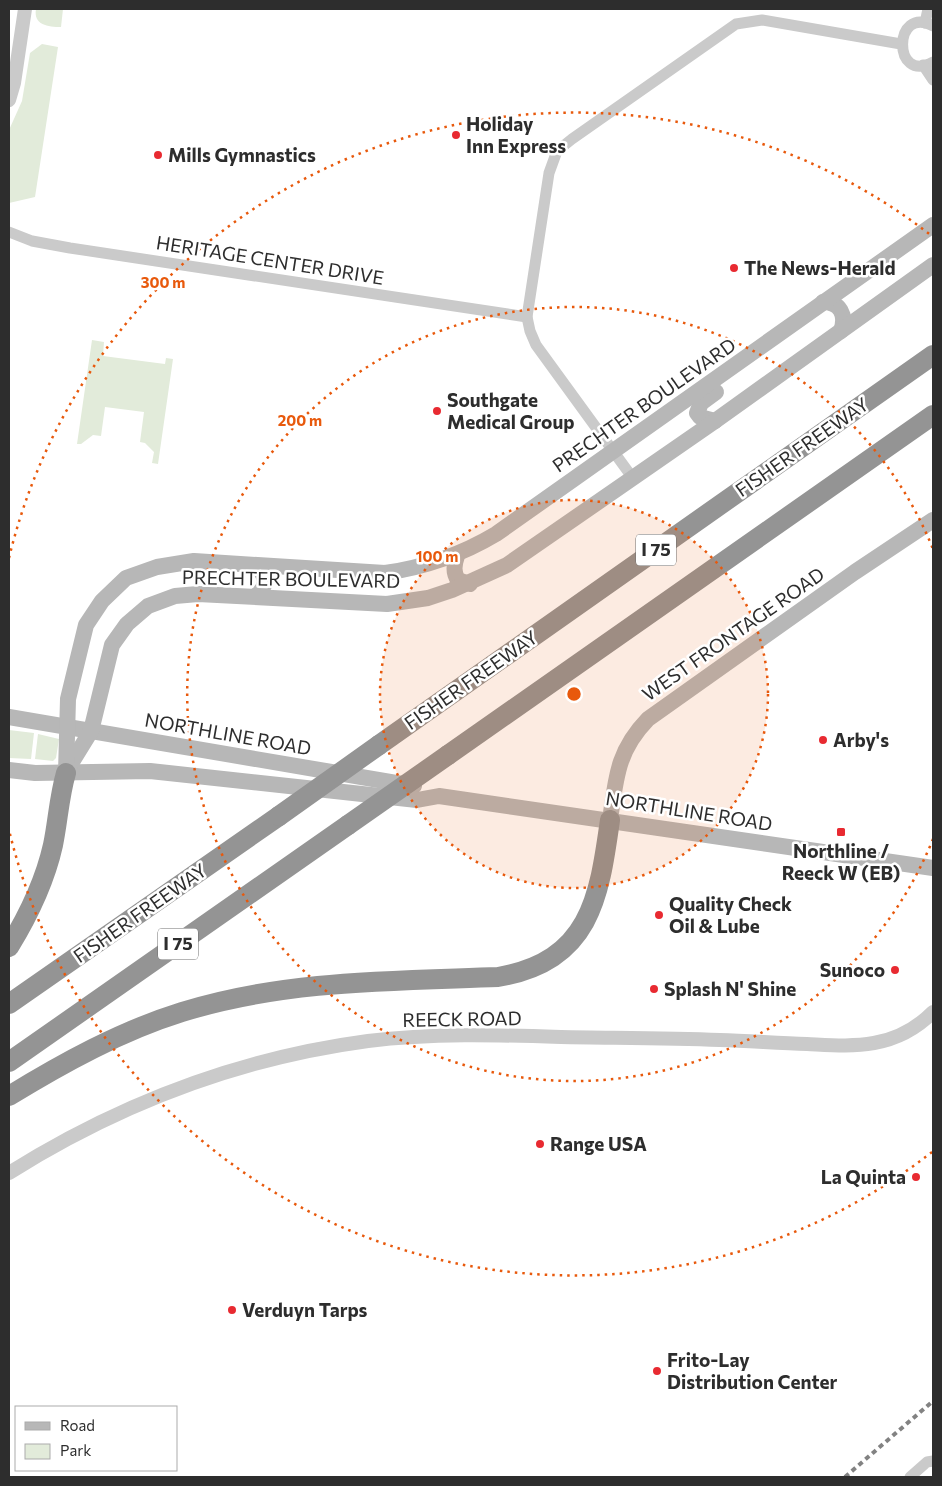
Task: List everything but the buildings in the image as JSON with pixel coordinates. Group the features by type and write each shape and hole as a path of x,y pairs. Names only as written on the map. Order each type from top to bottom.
{"highway":[{"name":"FISHER FREEWAY","path":"9,1004 933,355"},
{"name":"I 75","path":"9,1062 933,415"},
{"path":"9,947 27,915 46,870 53,846 60,795 66,773"},
{"path":"9,1096 126,1033 183,1012 239,997 348,982 498,976 518,973 538,966 568,944 589,914 602,876 610,820"}],"main road":[{"name":"PRECHTER BOULEVARD","path":"66,773 68,699 86,625 102,601 126,578 157,567 194,561 386,573 412,569 457,556 496,534 614,452 933,225"},
{"name":"PRECHTER BOULEVARD","path":"66,773 91,731 112,645 127,624 148,606 175,596 198,594 387,604 428,598 470,584 507,565 632,476 715,421 933,265"},
{"path":"823,302 833,304 841,310 844,321 841,331"},
{"path":"715,421 700,417 697,408 701,403 753,366 763,347"},
{"name":"WEST FRONTAGE ROAD","path":"610,820 620,760 632,738 648,718 855,572 933,520"},
{"path":"457,556 454,564 455,575 458,580 470,584"},
{"path":"256,596 265,588 266,582 265,575 257,566"},
{"name":"NORTHLINE ROAD","path":"9,717 424,788 439,796"},
{"name":"NORTHLINE ROAD","path":"9,770 66,773 150,771 417,800 439,796 933,868"}],"street":[{"path":"9,100 14,83 25,9"},
{"path":"928,9 929,25 911,26 905,31 901,44 906,57 917,64 928,64 933,80"},
{"path":"632,476 535,343 527,317 550,173 557,152 572,139 736,24 762,20 901,44"},
{"name":"HERITAGE CENTER DRIVE","path":"9,232 32,241 70,248 527,317"},
{"name":"REECK ROAD","path":"9,1173 89,1129 159,1094 246,1065 324,1048 379,1040 449,1035 706,1040 844,1045 874,1043 891,1039 914,1028 933,1012"},
{"path":"910,1477 927,1462 933,1461"}],"green space":[{"path":"36,9 63,9 61,27 47,26 39,22"},
{"path":"42,44 58,47 35,197 9,203 9,130 22,101 30,53"},
{"path":"92,340 104,342 103,356 165,364 166,358 173,359 158,464 152,463 154,452 145,443 140,442 144,412 105,407 101,436 93,435 81,444 77,444"},
{"path":"9,730 34,733 31,759 9,758"},
{"path":"38,734 59,739 56,758 53,761 35,759"}],"railway":[{"path":"845,1477 933,1401"}],"place":[{"name":"Holiday Inn Express","path":"456,135"},
{"name":"Mills Gymnastics","path":"158,155"},
{"name":"The News-Herald","path":"734,268"},
{"name":"Southgate Medical Group","path":"437,411"},
{"name":"Arby's","path":"823,740"},
{"name":"Northline / Reeck W (EB)","path":"841,832"},
{"name":"Quality Check Oil & Lube","path":"659,915"},
{"name":"Sunoco","path":"895,970"},
{"name":"Splash N' Shine","path":"654,989"},
{"name":"Range USA","path":"540,1144"},
{"name":"La Quinta","path":"916,1177"},
{"name":"Verduyn Tarps","path":"232,1310"},
{"name":"Frito-Lay Distribution Center","path":"657,1371"}]}
